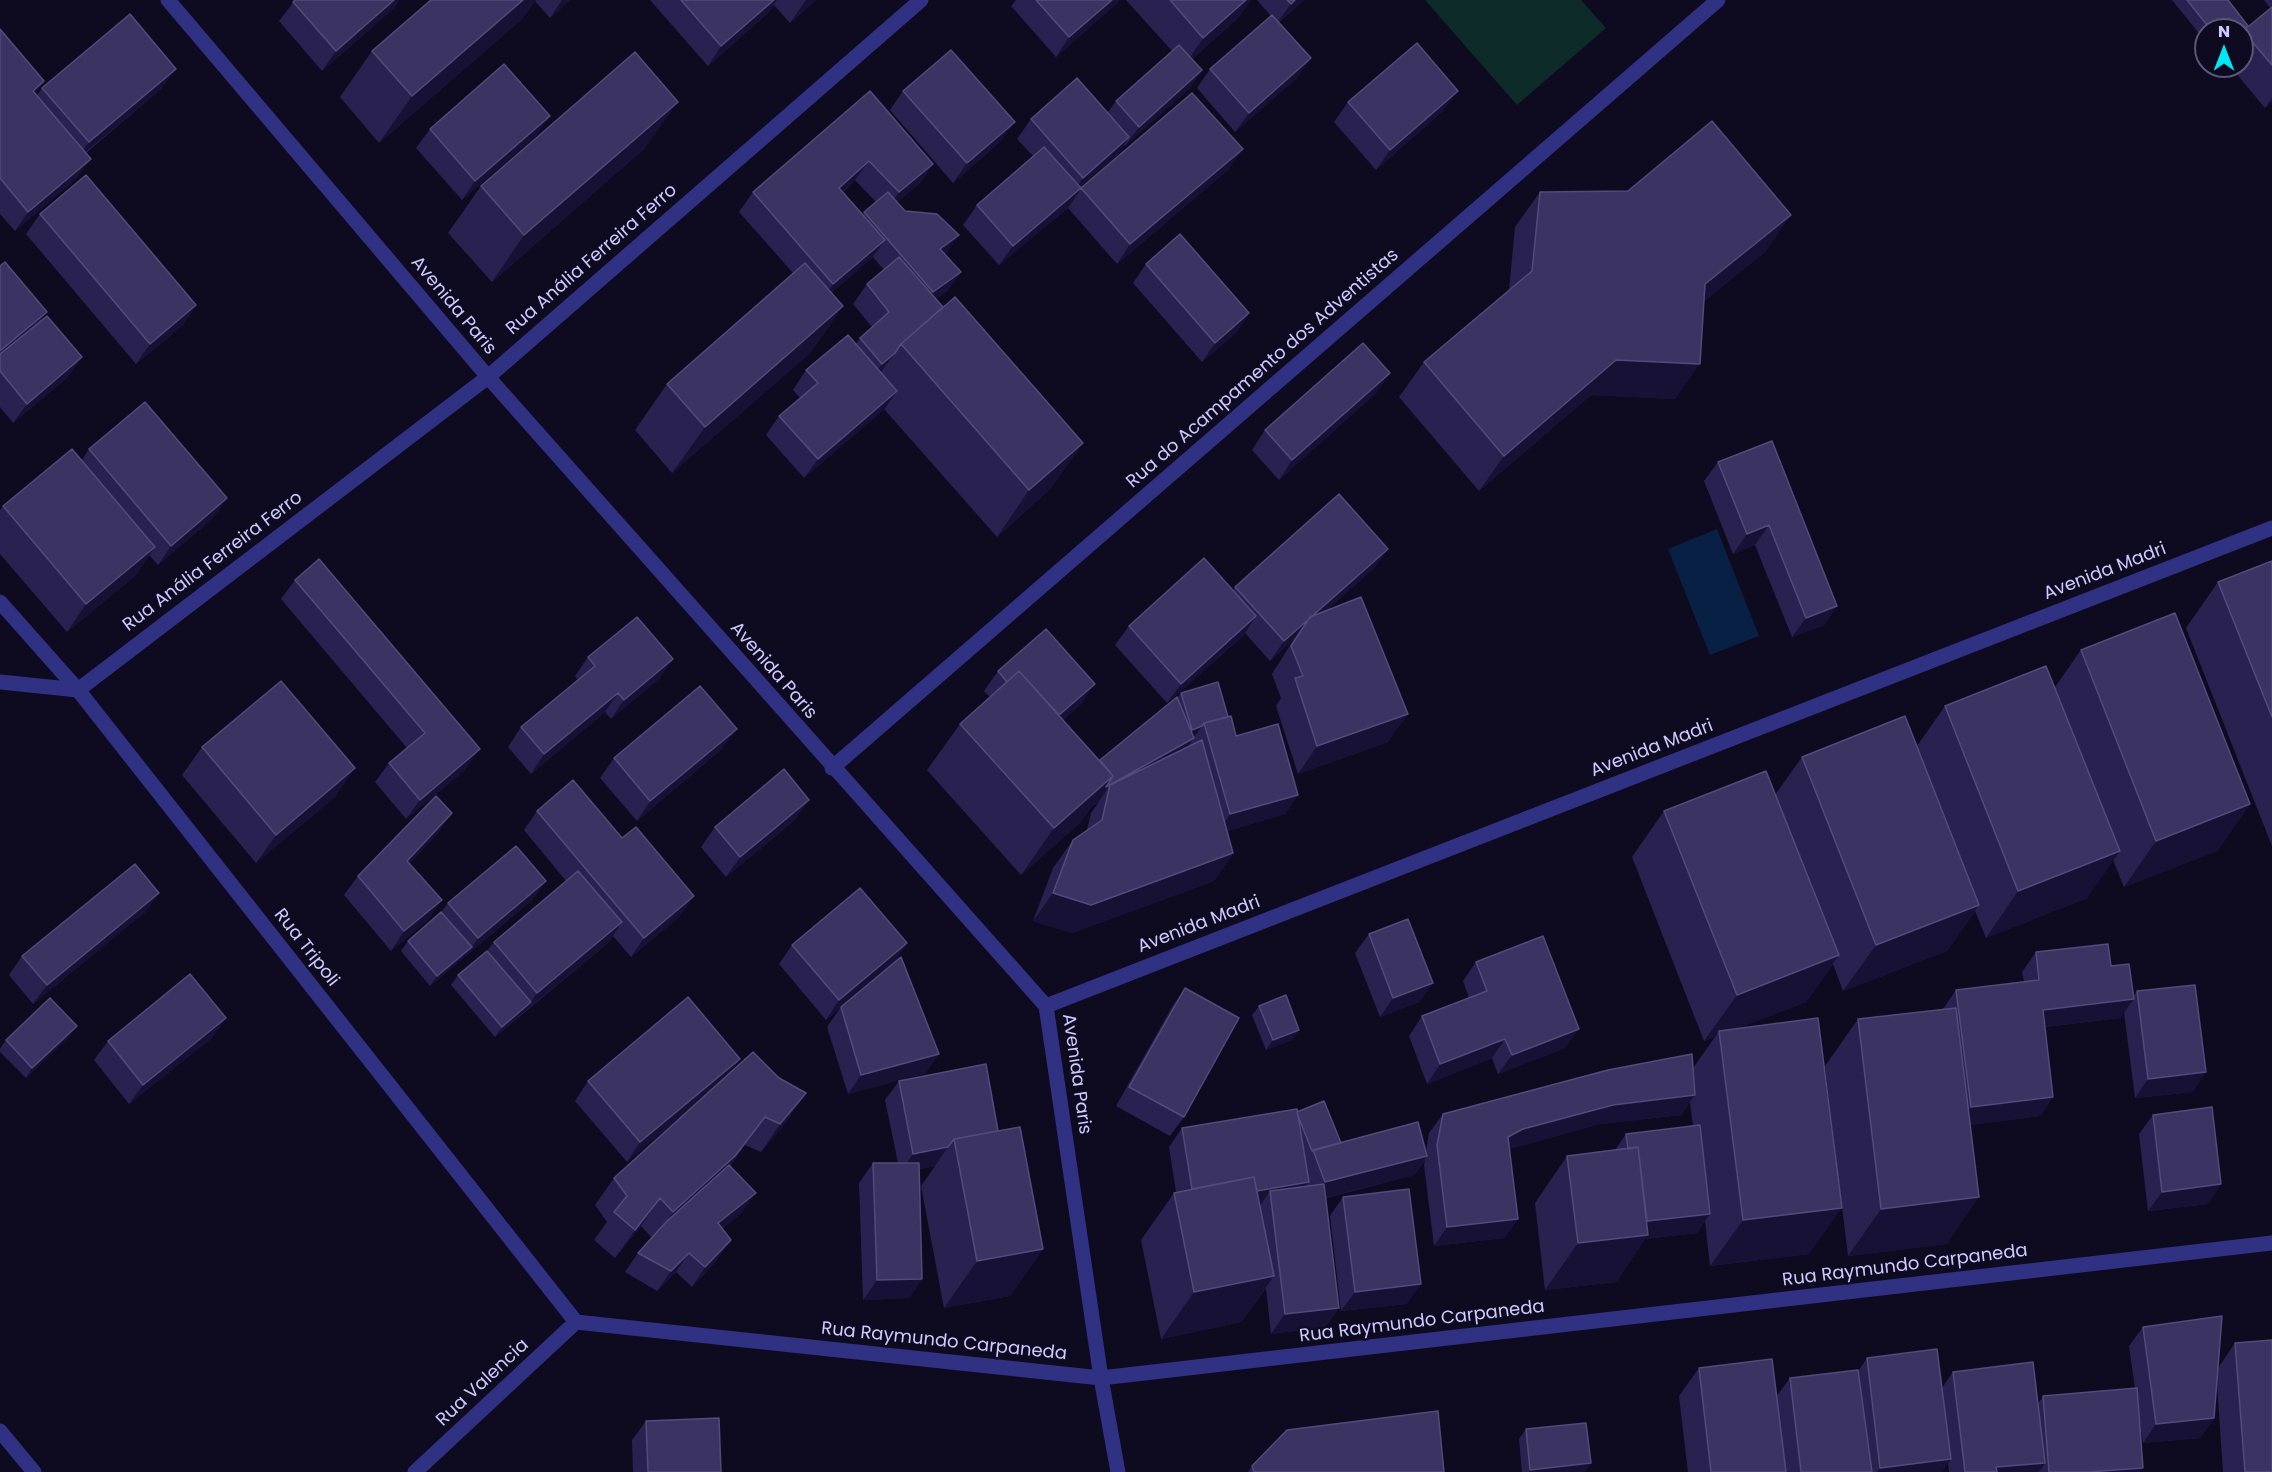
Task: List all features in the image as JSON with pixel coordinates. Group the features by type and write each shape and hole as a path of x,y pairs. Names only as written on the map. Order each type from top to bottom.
{"street":[{"name":"Avenida Paris","path":"168,0 488,377 832,768 1046,1006 1101,1378 1118,1472"},
{"name":"Rua Anália Ferreira Ferro","path":"78,690 488,377 921,0"},
{"name":"Rua do Acampamento dos Adventistas","path":"832,768 1718,0"},
{"name":"Avenida Madri","path":"1046,1006 2272,528"},
{"name":"Rua Tripoli","path":"0,602 78,690 576,1322"},
{"path":"0,682 78,690"},
{"name":"Rua Raymundo Carpaneda","path":"576,1322 1101,1378 2272,1243"},
{"name":"Rua Valencia","path":"415,1472 576,1322"},
{"path":"0,1431 33,1472"}],"green space":[{"path":"1425,0 1581,0 1606,28 1517,105"}],"water":[{"path":"1717,529 1759,636 1710,655 1668,549"}],"building":[{"path":"295,0 394,0 336,51 293,2"},
{"path":"431,0 523,0 412,96 372,51"},
{"path":"681,0 774,0 721,46"},
{"path":"1036,0 1112,0 1069,37"},
{"path":"1170,0 1246,0 1203,38"},
{"path":"2187,0 2228,0 2242,18 2201,18"},
{"path":"2272,7 2272,65 2254,44 2254,22"},
{"path":"130,14 176,69 89,142 42,88"},
{"path":"1272,15 1311,58 1249,113 1210,69"},
{"path":"0,29 44,81 33,91 91,159 28,212 0,178"},
{"path":"1417,43 1458,91 1390,150 1348,102"},
{"path":"1179,45 1202,70 1139,127 1116,101"},
{"path":"951,50 1015,122 967,163 903,91"},
{"path":"635,52 678,102 524,235 481,186"},
{"path":"504,64 550,116 475,181 430,129"},
{"path":"1077,78 1129,137 1083,178 1031,119"},
{"path":"870,91 933,164 899,192 869,161 839,188 885,240 833,284 753,192"},
{"path":"1192,93 1243,149 1130,244 1081,188"},
{"path":"1712,121 1791,215 1705,284 1700,364 1616,360 1504,456 1424,362 1532,271 1540,192 1628,191"},
{"path":"1044,147 1081,188 1013,246 977,205"},
{"path":"86,175 196,305 150,344 40,214"},
{"path":"888,192 905,211 937,214 959,235 940,249 961,272 933,292 864,212"},
{"path":"1180,234 1249,313 1215,343 1146,264"},
{"path":"899,257 943,307 882,364 860,338 889,312 867,284"},
{"path":"5,262 47,312 0,351 0,266"},
{"path":"805,263 843,306 705,427 667,384"},
{"path":"955,297 1083,443 1029,490 901,344"},
{"path":"47,316 82,357 27,404 0,371 0,354"},
{"path":"848,335 897,391 818,459 779,416 818,383 806,370"},
{"path":"1363,343 1390,373 1292,460 1265,430"},
{"path":"145,402 227,498 171,546 89,449"},
{"path":"1772,441 1837,606 1806,618 1769,525 1747,534 1718,462"},
{"path":"72,449 155,547 86,604 3,506"},
{"path":"1339,494 1388,549 1284,641 1235,587"},
{"path":"1204,558 1256,616 1181,684 1129,626"},
{"path":"319,559 480,749 420,800 389,763 425,733 295,580"},
{"path":"2272,561 2272,717 2218,582"},
{"path":"1361,597 1408,714 1317,746 1295,678 1303,676 1291,646 1310,617"},
{"path":"2175,613 2250,804 2156,841 2081,650"},
{"path":"637,617 673,659 624,700 618,693 544,754 521,727 595,666 588,657"},
{"path":"1046,629 1095,684 1059,715 1019,671 1007,682 998,671"},
{"path":"2046,666 2120,851 2018,891 1945,706"},
{"path":"1019,671 1113,776 1054,828 960,724"},
{"path":"281,681 355,768 276,835 202,747"},
{"path":"1218,682 1228,717 1204,723 1192,730 1181,693"},
{"path":"700,686 737,729 650,801 614,758"},
{"path":"1177,697 1194,738 1106,787 1113,776 1100,760"},
{"path":"1231,716 1236,736 1278,724 1298,795 1230,814 1204,723"},
{"path":"1905,716 1979,905 1876,945 1802,757"},
{"path":"1202,740 1233,853 1091,905 1053,893 1073,840 1102,820 1110,785"},
{"path":"784,769 809,800 740,857 715,827"},
{"path":"1766,771 1839,955 1737,995 1664,811"},
{"path":"573,780 622,838 636,827 694,896 644,938 537,811"},
{"path":"436,796 452,813 407,861 442,900 404,931 358,876"},
{"path":"516,846 546,881 478,938 448,903"},
{"path":"135,864 159,893 47,985 22,956"},
{"path":"578,871 622,922 537,993 494,942"},
{"path":"860,888 907,943 839,1000 792,945"},
{"path":"441,912 472,947 437,976 408,941"},
{"path":"1408,919 1433,983 1393,998 1369,934"},
{"path":"1543,936 1579,1029 1512,1055 1505,1039 1440,1064 1422,1016 1487,991 1476,962"},
{"path":"2108,944 2111,966 2129,964 2134,999 2043,1010 2053,1097 1971,1107 1956,990 2039,980 2036,952"},
{"path":"487,951 531,1002 502,1027 458,975"},
{"path":"901,957 939,1054 861,1075 841,1007"},
{"path":"190,974 226,1018 143,1085 108,1041"},
{"path":"2195,985 2206,1072 2148,1079 2137,991"},
{"path":"1185,988 1239,1018 1184,1117 1129,1087"},
{"path":"1286,995 1299,1030 1273,1040 1259,1006"},
{"path":"688,997 740,1059 640,1142 588,1081"},
{"path":"50,998 77,1026 32,1068 6,1040"},
{"path":"1956,1008 1979,1197 1881,1209 1858,1019"},
{"path":"1818,1018 1842,1208 1743,1220 1719,1031"},
{"path":"753,1052 779,1078 806,1093 780,1124 765,1117 735,1156 673,1212 660,1198 635,1230 614,1212 627,1196 614,1178"},
{"path":"1692,1054 1695,1095 1613,1105 1523,1129 1508,1137 1518,1219 1447,1227 1437,1145 1443,1114 1608,1070"},
{"path":"986,1064 998,1131 954,1139 948,1147 913,1154 899,1081"},
{"path":"1324,1101 1341,1143 1312,1151 1297,1112"},
{"path":"2212,1107 2221,1184 2162,1192 2153,1115"},
{"path":"1297,1109 1309,1182 1257,1191 1254,1177 1192,1189 1182,1128"},
{"path":"1418,1122 1427,1156 1325,1182 1313,1150"},
{"path":"1700,1125 1710,1214 1647,1221 1638,1147 1628,1149 1626,1134"},
{"path":"1020,1127 1043,1249 977,1261 954,1139"},
{"path":"1638,1147 1648,1235 1578,1243 1567,1156"},
{"path":"873,1163 919,1163 922,1279 877,1280"},
{"path":"729,1165 756,1193 718,1223 731,1240 705,1267 689,1253 671,1271 638,1253 667,1221"},
{"path":"1254,1177 1274,1276 1194,1292 1174,1193"},
{"path":"1324,1184 1339,1308 1285,1314 1270,1191"},
{"path":"1409,1189 1421,1284 1355,1292 1343,1197"},
{"path":"2222,1316 2214,1418 2156,1424 2143,1327"},
{"path":"2272,1340 2272,1472 2245,1472 2235,1343"},
{"path":"1937,1349 1951,1459 1880,1468 1867,1358"},
{"path":"1772,1359 1786,1472 1711,1472 1699,1368"},
{"path":"2033,1362 2045,1463 1996,1467 1997,1472 1965,1472 1953,1372"},
{"path":"1858,1370 1872,1472 1801,1472 1790,1378"},
{"path":"2137,1388 2143,1468 2049,1472 2043,1396"},
{"path":"1438,1411 1444,1472 1254,1472 1252,1466 1287,1430"},
{"path":"719,1418 721,1472 648,1472 646,1421"},
{"path":"1586,1423 1591,1463 1530,1470 1526,1429"}]}
